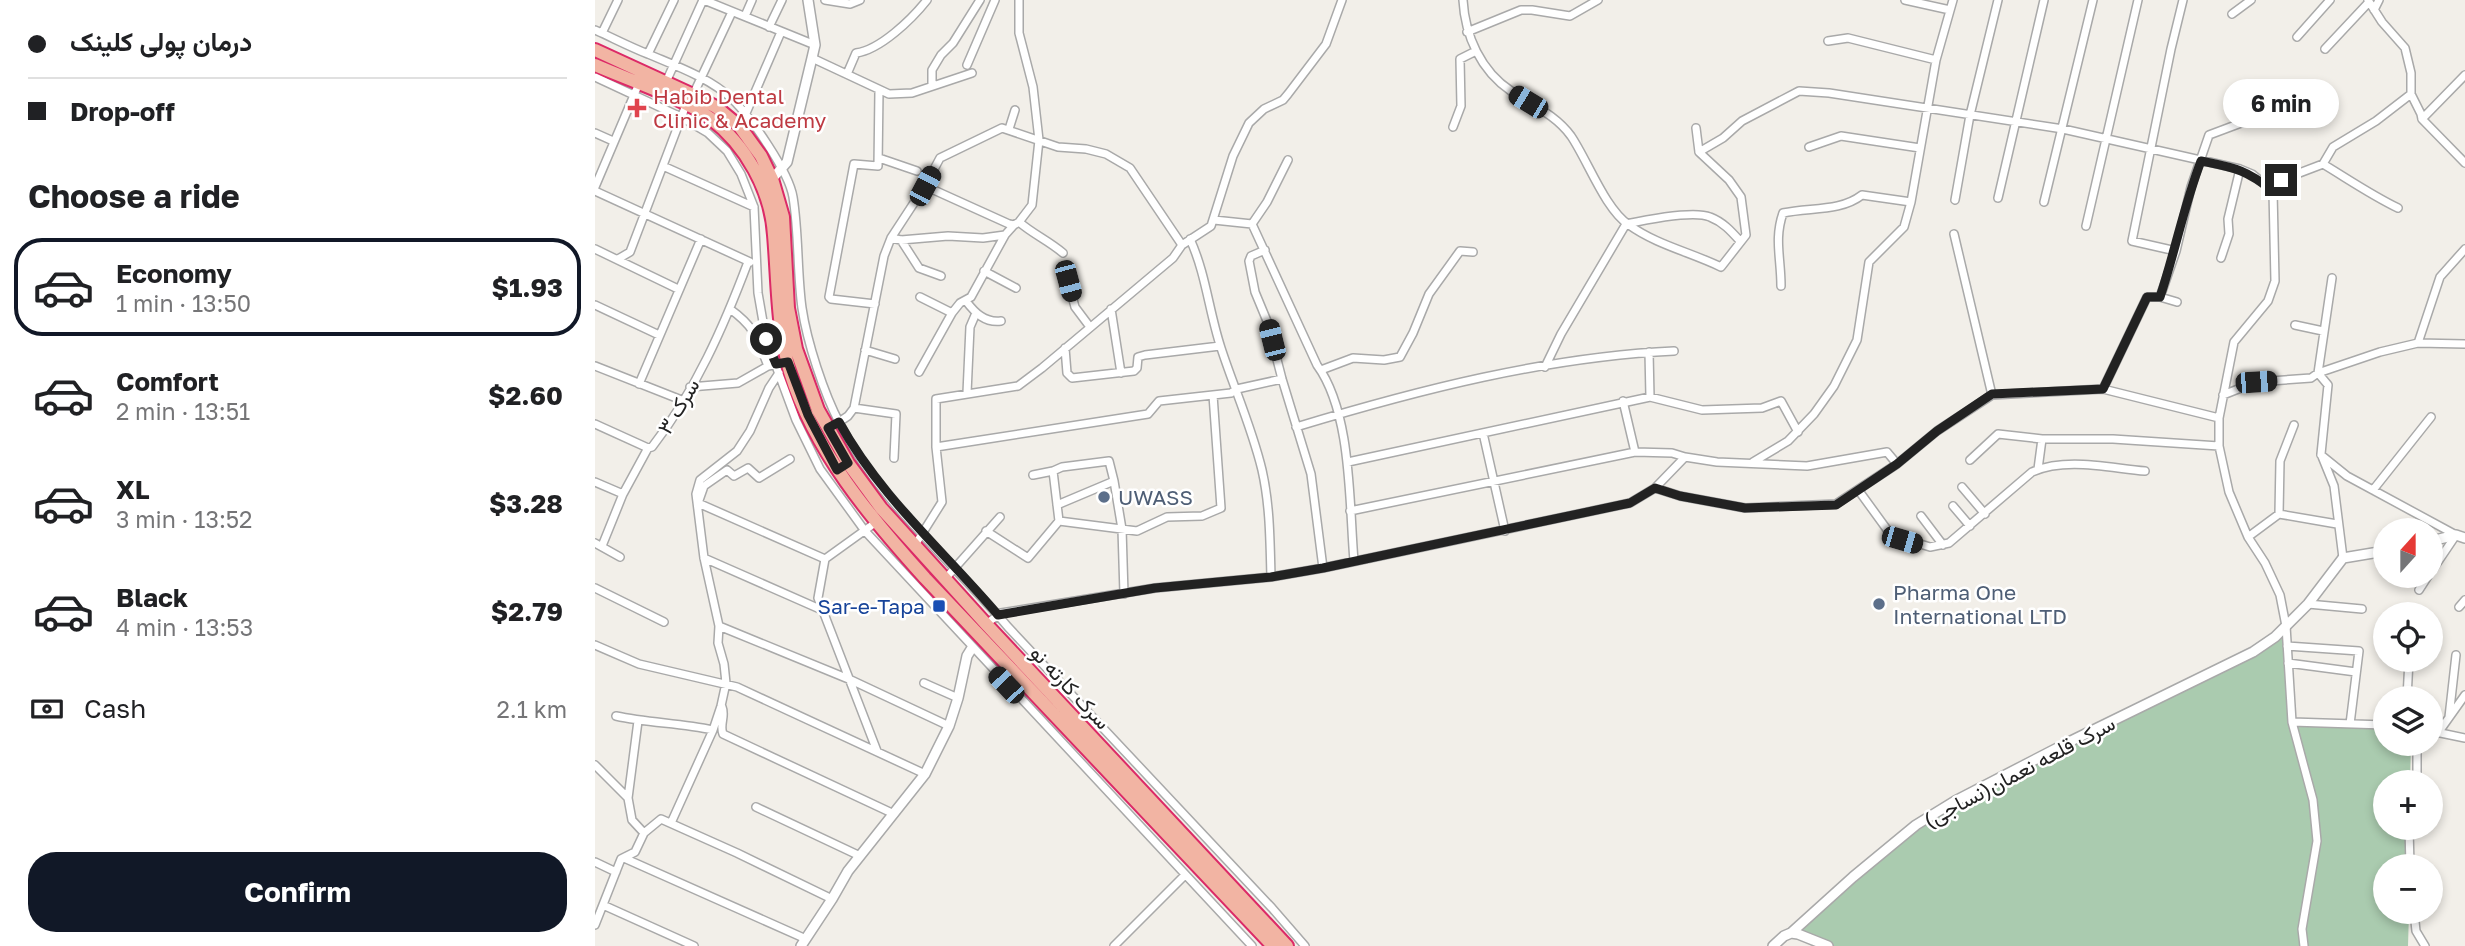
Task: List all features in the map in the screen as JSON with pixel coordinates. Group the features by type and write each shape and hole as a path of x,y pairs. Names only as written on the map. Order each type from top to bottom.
{"highway":[{"name":"سرک کارته نو","path":"595,50 639,83 666,82 687,105 716,107 740,127 777,174 783,217 788,308 796,349 813,412 833,425 842,466 881,508 919,540 945,579 1281,945"},
{"name":"سرک کارته نو","path":"595,65 687,105 708,117 736,142 758,176 767,199 774,233 777,364 813,412 870,527 1011,680 1241,903"}],"street":[{"path":"618,0 599,32 674,65 731,98 745,114 777,174 793,194 802,309 833,425 919,540 956,568 1305,946"},
{"path":"648,54 674,0"},
{"path":"666,82 703,0 720,3 732,12 815,45"},
{"path":"745,16 752,0"},
{"path":"769,27 782,0"},
{"path":"777,174 787,162 815,45 808,2 824,0 850,4 860,0"},
{"path":"847,74 856,54 867,52 899,28 927,0"},
{"path":"932,86 932,70 980,0"},
{"path":"967,65 995,0"},
{"path":"919,372 952,313 960,303 971,297 1005,235 1032,205 1039,140 1033,87 1019,33 1019,0"},
{"path":"919,540 942,502 936,447 936,399 1018,386 1173,258 1182,245 1211,226 1233,156 1249,123 1264,109 1283,100 1327,44 1336,11 1342,0"},
{"path":"1463,0 1468,32 1476,51 1496,79 1546,112 1569,134 1606,198 1626,224 1658,243 1691,253 1721,267 1746,235 1741,197 1729,180 1699,152 1696,128"},
{"path":"1468,32 1521,10 1570,16 1598,0"},
{"path":"1905,0 1951,10"},
{"path":"1752,462 1798,432 1834,386 1857,340 1869,262 1904,227 1911,202 1936,60 1953,0"},
{"path":"1955,200 1970,115 1998,0"},
{"path":"1998,198 2044,0"},
{"path":"2045,202 2092,0"},
{"path":"2086,226 2138,0"},
{"path":"2176,251 2132,241 2183,0"},
{"path":"2232,14 2251,0"},
{"path":"2297,37 2330,0"},
{"path":"2374,10 2379,0"},
{"path":"2325,48 2369,1 2405,48 2411,72 2411,94 2422,119 2465,163"},
{"path":"618,259 630,252 687,105 732,12"},
{"path":"740,127 781,32"},
{"path":"1828,41 1848,38 1936,60"},
{"path":"1453,127 1461,106 1460,59 1476,51"},
{"path":"812,58 889,94 912,93 972,73"},
{"path":"2422,119 2465,75"},
{"path":"595,77 639,83 595,189 757,265"},
{"path":"2160,297 2176,251 2191,187 2209,135 2265,114 2304,88"},
{"path":"876,304 829,297 854,164 877,167 879,91"},
{"path":"1699,152 1723,138 1742,121 1799,91 1829,93 2063,129 2240,169 2252,174 2273,191"},
{"path":"2304,946 2302,929 2317,841 2313,800 2293,722 2286,626 2280,595 2265,563 2248,537 2229,492 2219,446 2219,418 2234,342 2268,301 2275,281 2273,191 2281,180 2323,164 2333,147 2376,121 2411,94"},
{"path":"687,105 708,133 727,152 741,174 754,207 760,316 796,420 820,469 972,648 1011,680 1252,946"},
{"path":"1009,129 1015,110"},
{"path":"833,425 848,416 854,408 884,256 891,238 943,155 995,131 1009,129 1058,147 1106,154 1130,168 1182,245"},
{"path":"595,133 613,141"},
{"path":"1809,147 1841,136 1920,148"},
{"path":"879,158 917,171"},
{"path":"1252,224 1267,202 1288,160"},
{"path":"2323,164 2369,194 2398,208"},
{"path":"663,166 754,207"},
{"path":"2221,258 2229,234 2228,219 2240,169"},
{"path":"925,186 979,212 1016,224 1047,240 1063,253"},
{"path":"1781,286 1781,258 1776,244 1783,212 1840,206 1853,202 1862,195 1911,202"},
{"path":"1545,367 1560,334 1626,224 1659,218 1707,215 1726,225 1740,241"},
{"path":"1214,220 1252,224"},
{"path":"1252,224 1326,378 1338,415 1348,462 1354,561"},
{"path":"1954,234 1992,394"},
{"path":"891,238 983,238 1005,235"},
{"path":"639,384 701,239"},
{"path":"1190,239 1200,261 1220,346 1237,389 1262,469 1269,512 1271,577"},
{"path":"901,240 919,268 941,276"},
{"path":"595,248 678,289"},
{"path":"2418,343 2440,277 2465,249"},
{"path":"1265,250 1251,256 1249,261 1255,292 1267,321 1315,494 1323,568"},
{"path":"1321,370 1353,358 1384,360 1399,356 1413,332 1429,294 1460,251 1473,252"},
{"name":"سرک ۳","path":"598,544 648,448 660,436 684,401 730,309 748,262"},
{"path":"984,271 1016,288"},
{"path":"2332,278 2318,373 2328,386 2321,454 2334,486 2343,558 2373,553"},
{"path":"1068,281 1075,307 1090,327"},
{"path":"2103,389 2147,297 2160,297 2177,302"},
{"path":"920,298 952,313"},
{"path":"966,301 976,313 992,323 1001,321"},
{"path":"595,305 659,335"},
{"path":"730,309 748,322 777,364"},
{"path":"1111,309 1121,373"},
{"path":"967,393 970,327 976,313"},
{"path":"2295,325 2323,331"},
{"path":"2223,395 2256,382 2311,378 2318,373 2380,352 2418,343 2465,344"},
{"path":"1065,348 1069,377 1121,373 1137,369 1140,356 1220,346"},
{"path":"865,350 895,359"},
{"path":"1296,427 1474,379 1649,352 1674,351"},
{"path":"1649,352 1650,397"},
{"path":"690,387 738,383 777,364"},
{"path":"595,366 684,401"},
{"path":"671,823 713,730 726,683 696,495 700,480 737,451 779,373"},
{"path":"936,447 1148,414 1159,401 1231,393 1237,389 1282,379"},
{"path":"1655,488 1680,496 1745,508 1836,505 1992,394 2103,389 2219,418"},
{"path":"1059,521 1137,531 1167,517 1202,516 1221,508 1213,395"},
{"path":"1348,462 1650,397 1702,410 1762,408 1781,401 1798,432"},
{"path":"1623,401 1635,452"},
{"path":"854,408 896,414 894,458"},
{"path":"2373,490 2431,417"},
{"path":"595,424 648,448"},
{"path":"2279,514 2280,461 2294,425"},
{"path":"1483,433 1504,531"},
{"path":"1970,460 1998,434 2042,439 2113,439 2219,446"},
{"path":"2038,469 2042,439"},
{"path":"1350,511 1635,452 1672,453 1717,462 1807,466 1887,452 1897,464"},
{"path":"2321,454 2347,476 2460,536 2443,558"},
{"path":"986,624 998,615 1124,594 1271,577 1323,568 1630,503 1655,488 1685,457"},
{"path":"698,503 704,486 710,479 727,470 734,476 748,467 759,478 790,459"},
{"path":"1033,475 1062,467 1109,461 1122,529 1124,594"},
{"path":"1859,491 1891,535 1930,547 1949,543 2038,469 2073,463 2145,471"},
{"path":"986,531 1028,558 1059,521 1053,471"},
{"path":"2334,486 2347,476"},
{"path":"1057,505 1114,481"},
{"path":"595,482 623,494"},
{"path":"1962,487 1985,514"},
{"path":"698,503 825,559"},
{"path":"1953,506 1970,526"},
{"path":"2248,537 2279,514 2337,524"},
{"path":"1921,516 1943,545"},
{"path":"945,579 1000,517"},
{"path":"870,527 825,559 818,598 877,751"},
{"path":"598,544 620,557"},
{"path":"704,558 823,610"},
{"name":"سرک قلعه نعمان(نساجی)","path":"1773,946 1916,825 1955,801 2253,652 2286,626 2308,604 2343,558"},
{"path":"595,588 664,622"},
{"path":"2459,607 2465,600"},
{"path":"2308,604 2362,609"},
{"path":"719,626 851,680 949,726"},
{"path":"595,645 639,664 684,676 726,683 925,774"},
{"path":"2287,646 2359,651 2350,724"},
{"path":"623,858 804,942 848,871 925,774 949,726 967,656 972,648"},
{"path":"2449,717 2456,655"},
{"path":"2288,663 2356,671"},
{"path":"924,683 958,698"},
{"path":"2443,723 2465,695"},
{"path":"721,706 724,713 721,729 723,734 894,814"},
{"path":"615,716 713,730"},
{"path":"638,720 628,798 632,820 645,833"},
{"path":"2293,722 2373,725"},
{"path":"2443,734 2465,738"},
{"path":"595,765 628,798"},
{"path":"756,807 860,856"},
{"path":"596,919 623,858 635,852 645,833 661,819 832,900"},
{"path":"595,862 616,872"},
{"path":"1114,946 1185,875"},
{"path":"603,905 694,946"},
{"path":"2415,924 2416,931 2425,946"},
{"path":"1791,933 1828,946"}],"green space":[{"path":"2286,626 2293,722 2373,729 2373,756 2411,756 2410,770 2373,770 2373,840 2410,840 2409,854 2373,854 2373,924 2409,924 2408,946 1828,946 1791,933 1916,825 2253,652"}],"place":[{"name":"Habib Dental Clinic & Academy","path":"637,108"},
{"name":"UWASS","path":"1104,497"},
{"name":"Pharma One International LTD","path":"1879,604"},
{"name":"Sar-e-Tapa","path":"939,606"}],"route":[{"path":"766,339 776,364 788,362 808,415 837,470 848,463 828,428 839,422 874,479 998,615 1155,588 1271,577 1323,568 1630,503 1655,488 1680,496 1745,508 1836,505 1992,394 2103,389 2147,297 2160,297 2201,161 2240,169 2252,174 2273,191 2281,180"}]}
